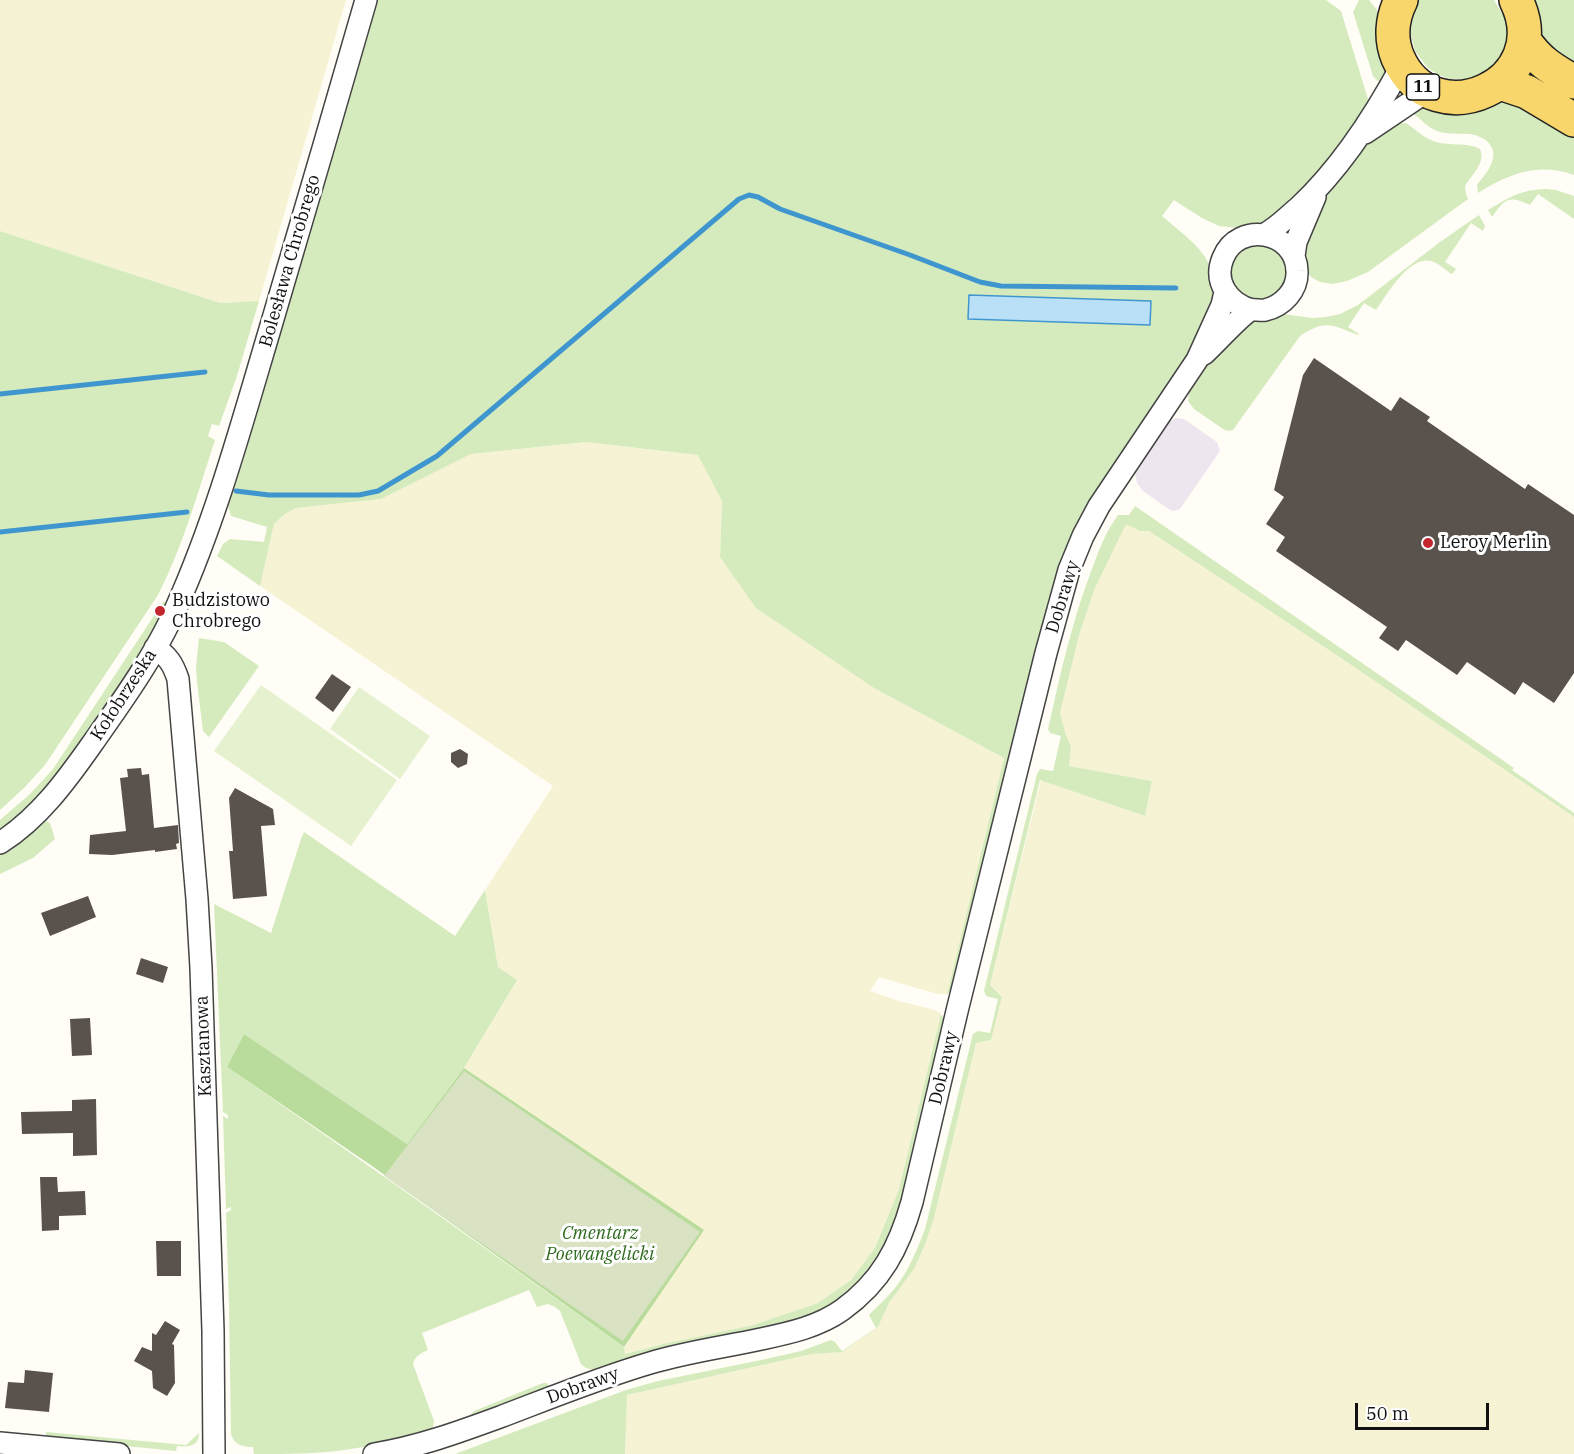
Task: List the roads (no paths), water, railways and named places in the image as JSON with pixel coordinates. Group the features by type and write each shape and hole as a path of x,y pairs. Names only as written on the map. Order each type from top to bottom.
{"main road":[{"name":"11","path":"1394,5 1394,44 1402,65 1415,81 1432,92 1445,96 1468,97 1483,93 1500,83 1516,64 1524,40 1524,22 1516,0"},
{"path":"1524,40 1533,54 1546,65 1574,82"},
{"path":"1500,83 1527,92 1574,120"}],"street":[{"name":"Bolesława Chrobrego","path":"210,522 264,350 366,0"},
{"path":"1360,136 1402,65"},
{"path":"1360,136 1417,98 1432,92"},
{"name":"Dobrawy","path":"374,1454 447,1436 653,1362 804,1329 840,1311 874,1282 887,1264 906,1224 1046,653 1069,570 1083,536 1099,506 1197,360 1226,292 1220,275 1220,267 1228,248 1247,235 1265,234 1275,229 1319,189 1360,136"},
{"name":"Dobrawy","path":"1197,360 1252,310 1271,309 1292,292 1297,275 1294,256 1296,242 1319,189"},
{"path":"1265,234 1279,239 1294,256"},
{"path":"1226,292 1237,304 1252,310"},
{"name":"Kołobrzeska","path":"0,843 28,822 61,787 99,735 155,648 181,598 210,522"},
{"name":"Kasztanowa","path":"155,648 164,653 172,663 178,679 197,899 206,1101 213,1330 214,1454"},
{"path":"0,1443 42,1450 119,1454"}],"water":[{"path":"969,295 1151,301 1150,325 968,319"}],"waterway":[{"path":"236,491 269,495 359,495 378,491 437,456 739,199 749,195 758,197 780,209 980,282 1001,286 1176,288"},
{"path":"0,394 205,372"},
{"path":"0,532 187,512"}],"place":[{"name":"Leroy Merlin","path":"1428,543"},
{"name":"Budzistowo Chrobrego","path":"160,611"}],"park label":[{"name":"Cmentarz Poewangelicki","path":"600,1244"}]}
